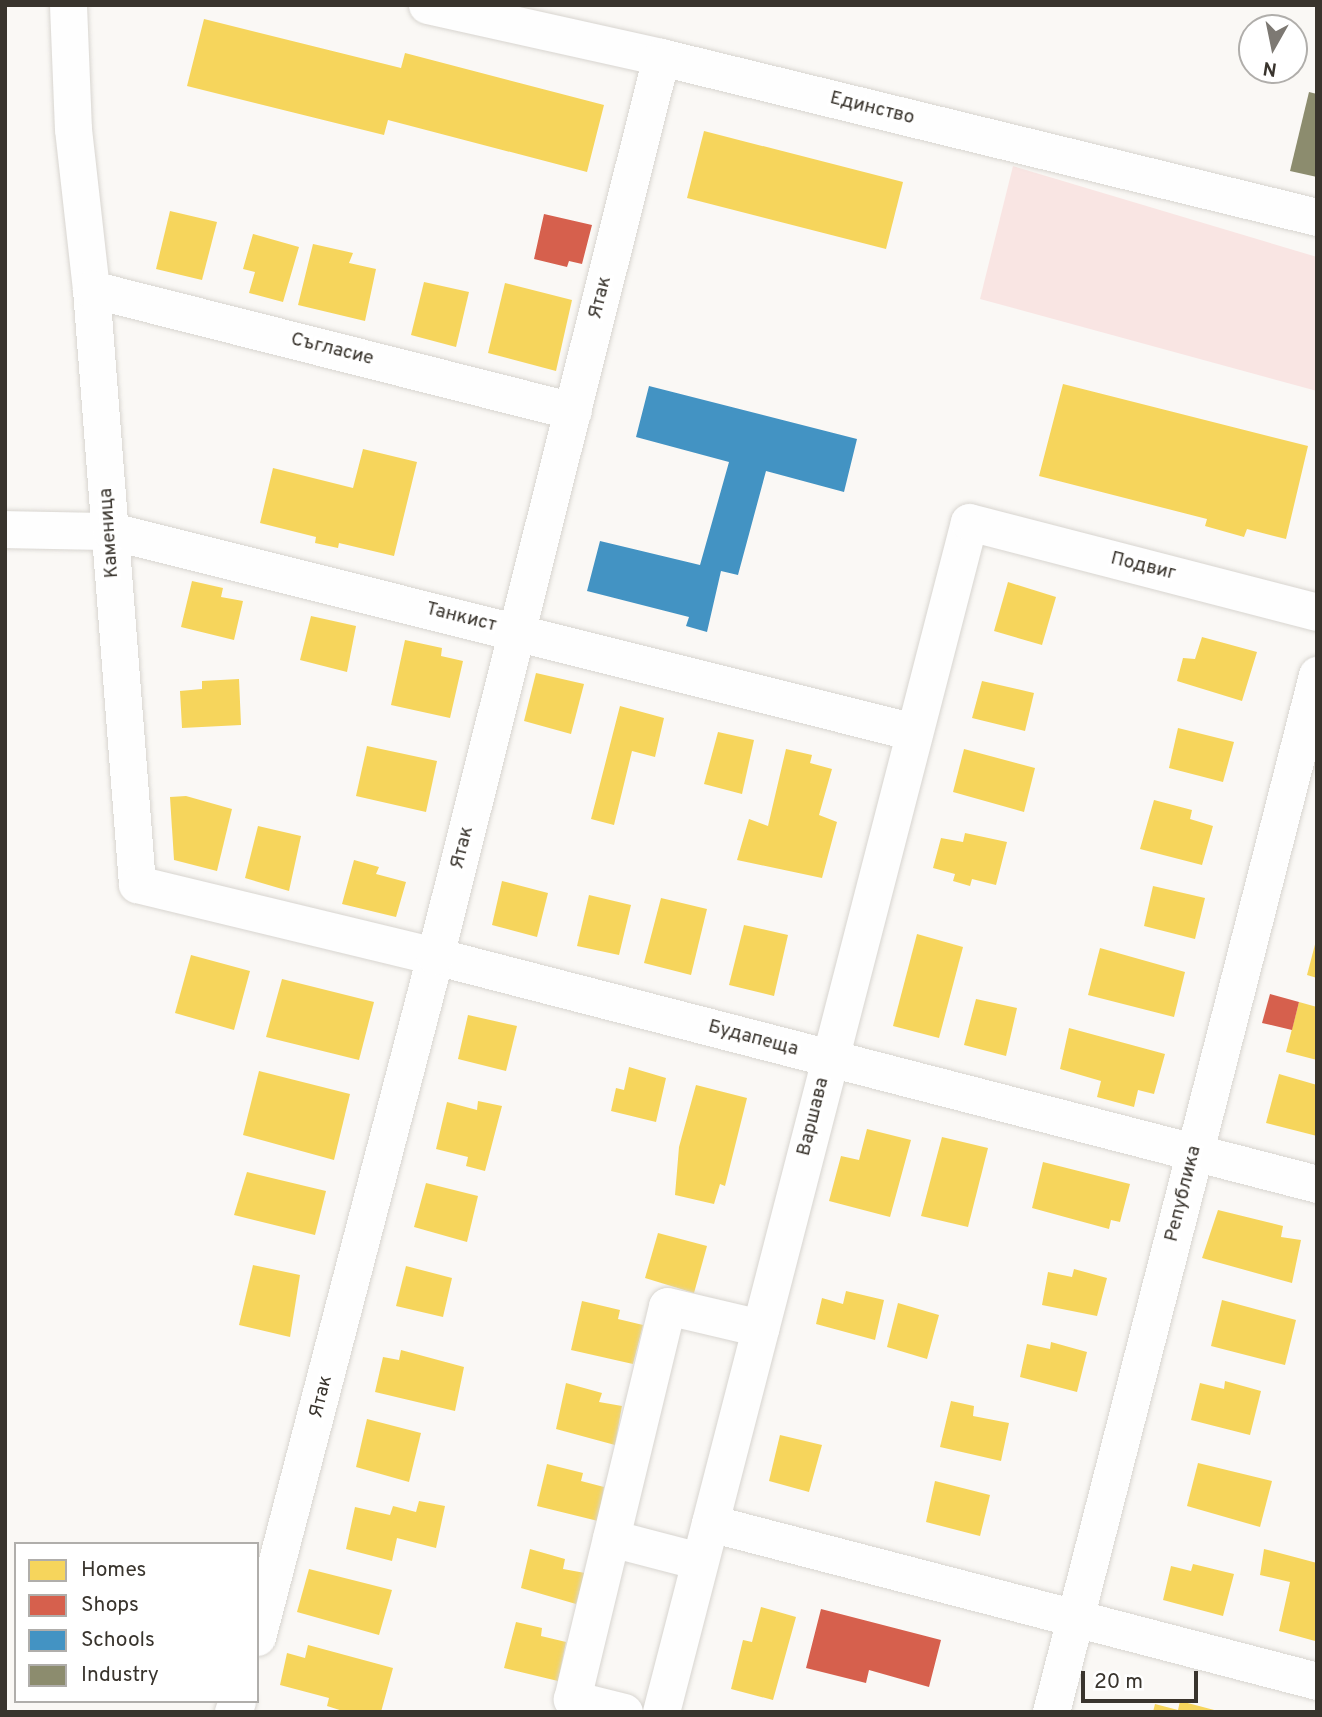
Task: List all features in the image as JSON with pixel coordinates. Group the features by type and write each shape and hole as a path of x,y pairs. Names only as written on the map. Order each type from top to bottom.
{"street":[{"name":"Каменица","path":"68,5 73,129 91,289 111,531 128,814 138,884 310,928"},
{"name":"Единство","path":"427,5 662,57 1317,218"},
{"name":"Ятак","path":"259,1629 435,956 662,57"},
{"name":"Съгласие","path":"91,289 573,411"},
{"name":"Подвиг","path":"968,522 1317,612"},
{"name":"Варшава","path":"661,1712 968,522"},
{"name":"Танкист","path":"5,529 111,531 914,732"},
{"name":"Република","path":"1051,1712 1317,675"},
{"name":"Будапеща","path":"310,928 435,956 1317,1184"},
{"path":"624,1712 572,1699 667,1306 760,1328"},
{"path":"710,1523 1317,1681"},
{"path":"611,1538 699,1561"}],"shaded area":[{"path":"1013,166 1317,257 1317,391 980,299"}],"building: Homes":[{"path":"204,19 401,68 405,53 604,105 587,172 388,120 384,135 187,86"},
{"path":"704,131 903,182 886,249 687,198"},
{"path":"170,211 217,222 202,280 156,269"},
{"path":"253,234 299,247 283,302 249,293 255,272 243,269"},
{"path":"313,244 353,253 349,263 376,269 365,321 298,305"},
{"path":"424,282 469,292 456,347 411,335"},
{"path":"505,283 572,300 556,371 488,353"},
{"path":"1063,384 1308,446 1286,539 1247,529 1244,537 1205,526 1207,519 1039,476"},
{"path":"363,449 417,462 394,556 339,543 338,548 315,543 316,537 260,523 273,468 353,488"},
{"path":"192,581 223,588 221,597 243,601 234,640 181,627"},
{"path":"1008,582 1056,597 1042,645 994,631"},
{"path":"311,616 356,626 347,672 300,660"},
{"path":"1202,637 1257,652 1242,701 1177,681 1183,658 1195,659"},
{"path":"405,640 442,648 441,656 463,661 450,718 391,705"},
{"path":"536,673 584,684 571,734 524,721"},
{"path":"239,679 241,725 182,728 180,691 202,689 202,681"},
{"path":"982,681 1034,693 1025,731 972,718"},
{"path":"620,706 664,718 655,757 632,751 614,825 591,819"},
{"path":"1178,728 1234,742 1223,782 1169,768"},
{"path":"718,732 754,740 742,794 704,784"},
{"path":"367,746 437,761 426,812 356,796"},
{"path":"786,749 812,755 810,763 832,769 819,815 837,822 822,878 737,860 749,819 768,826"},
{"path":"964,749 1035,768 1024,812 953,792"},
{"path":"186,796 232,809 217,871 174,860 170,797"},
{"path":"1154,800 1192,810 1190,819 1213,826 1202,865 1140,849"},
{"path":"258,826 301,836 289,891 245,878"},
{"path":"965,833 1007,842 996,885 972,879 970,886 953,881 955,874 933,868 941,838 963,842"},
{"path":"354,860 379,867 376,874 406,882 396,917 342,904"},
{"path":"502,881 548,893 537,937 492,925"},
{"path":"1153,886 1205,898 1195,939 1144,926"},
{"path":"589,895 631,905 619,955 577,946"},
{"path":"661,898 707,909 691,975 644,963"},
{"path":"744,925 788,935 774,996 729,985"},
{"path":"917,934 963,947 939,1038 893,1026"},
{"path":"1317,937 1317,978 1307,975"},
{"path":"1100,948 1185,972 1174,1017 1088,995"},
{"path":"191,955 250,971 234,1030 175,1013"},
{"path":"282,979 374,1002 359,1060 266,1037"},
{"path":"976,999 1017,1008 1006,1056 964,1045"},
{"path":"1299,1002 1317,1007 1317,1060 1286,1052"},
{"path":"468,1015 517,1026 506,1071 458,1059"},
{"path":"1069,1028 1165,1054 1154,1094 1138,1090 1134,1107 1097,1097 1101,1081 1060,1069"},
{"path":"629,1067 666,1078 656,1122 611,1111 616,1088 624,1090"},
{"path":"259,1071 350,1094 334,1160 243,1135"},
{"path":"1279,1074 1317,1085 1317,1136 1266,1123"},
{"path":"696,1085 747,1098 725,1186 720,1184 714,1204 675,1195 679,1147"},
{"path":"478,1101 502,1106 485,1171 466,1166 468,1157 436,1149 447,1102 477,1110"},
{"path":"867,1129 911,1140 890,1217 829,1201 841,1156 859,1160"},
{"path":"942,1137 988,1148 968,1227 921,1216"},
{"path":"1043,1162 1130,1184 1120,1222 1111,1220 1109,1229 1032,1208"},
{"path":"247,1172 326,1191 315,1235 234,1215"},
{"path":"426,1183 478,1196 467,1242 414,1227"},
{"path":"1218,1210 1283,1226 1281,1237 1301,1240 1292,1283 1202,1258"},
{"path":"658,1233 707,1246 694,1293 645,1278"},
{"path":"253,1265 300,1275 290,1337 239,1325"},
{"path":"406,1266 452,1278 443,1317 396,1306"},
{"path":"1074,1269 1107,1278 1097,1316 1042,1305 1048,1272 1072,1277"},
{"path":"846,1291 884,1300 875,1340 816,1324 822,1298 843,1304"},
{"path":"1222,1300 1296,1320 1285,1365 1211,1346"},
{"path":"582,1301 620,1310 618,1319 643,1325 633,1364 571,1350"},
{"path":"898,1303 939,1315 927,1359 887,1347"},
{"path":"1051,1342 1087,1352 1077,1392 1020,1377 1027,1344 1050,1349"},
{"path":"401,1350 464,1367 455,1411 375,1392 383,1357 399,1360"},
{"path":"1225,1381 1261,1391 1250,1435 1191,1420 1200,1383 1224,1389"},
{"path":"566,1383 602,1393 599,1402 622,1406 615,1445 556,1429"},
{"path":"951,1401 974,1406 973,1416 1009,1423 1001,1461 940,1447"},
{"path":"367,1419 421,1433 409,1482 356,1467"},
{"path":"780,1435 822,1445 809,1492 769,1481"},
{"path":"1198,1463 1272,1481 1260,1527 1187,1506"},
{"path":"547,1464 583,1473 581,1481 604,1487 598,1521 537,1506"},
{"path":"935,1481 990,1495 980,1536 926,1522"},
{"path":"419,1501 445,1506 436,1548 397,1538 392,1561 346,1549 355,1507 390,1515 393,1506 416,1512"},
{"path":"530,1549 565,1559 563,1569 585,1573 576,1604 521,1588"},
{"path":"1264,1549 1317,1563 1315,1641 1279,1631 1290,1582 1260,1575"},
{"path":"1193,1564 1234,1574 1223,1616 1163,1600 1171,1566 1191,1571"},
{"path":"309,1569 392,1590 379,1635 297,1612"},
{"path":"761,1607 796,1617 773,1700 731,1689 743,1640 752,1642"},
{"path":"516,1622 542,1628 541,1636 566,1642 558,1681 504,1668"},
{"path":"308,1645 393,1668 381,1712 346,1712 327,1706 329,1698 280,1685 287,1653 305,1658"},
{"path":"1180,1701 1218,1712 1153,1712 1155,1704 1178,1710"}],"building: Shops":[{"path":"544,214 592,225 582,264 569,261 567,267 534,259"},
{"path":"1270,994 1299,1002 1292,1030 1262,1023"},
{"path":"821,1609 941,1640 929,1687 869,1670 866,1683 806,1668"}],"building: Schools":[{"path":"649,386 857,439 844,492 766,471 738,575 721,571 707,632 686,626 689,617 587,591 600,541 700,565 729,462 636,437"}],"building: Industry":[{"path":"1309,92 1317,94 1317,177 1290,171"}]}
